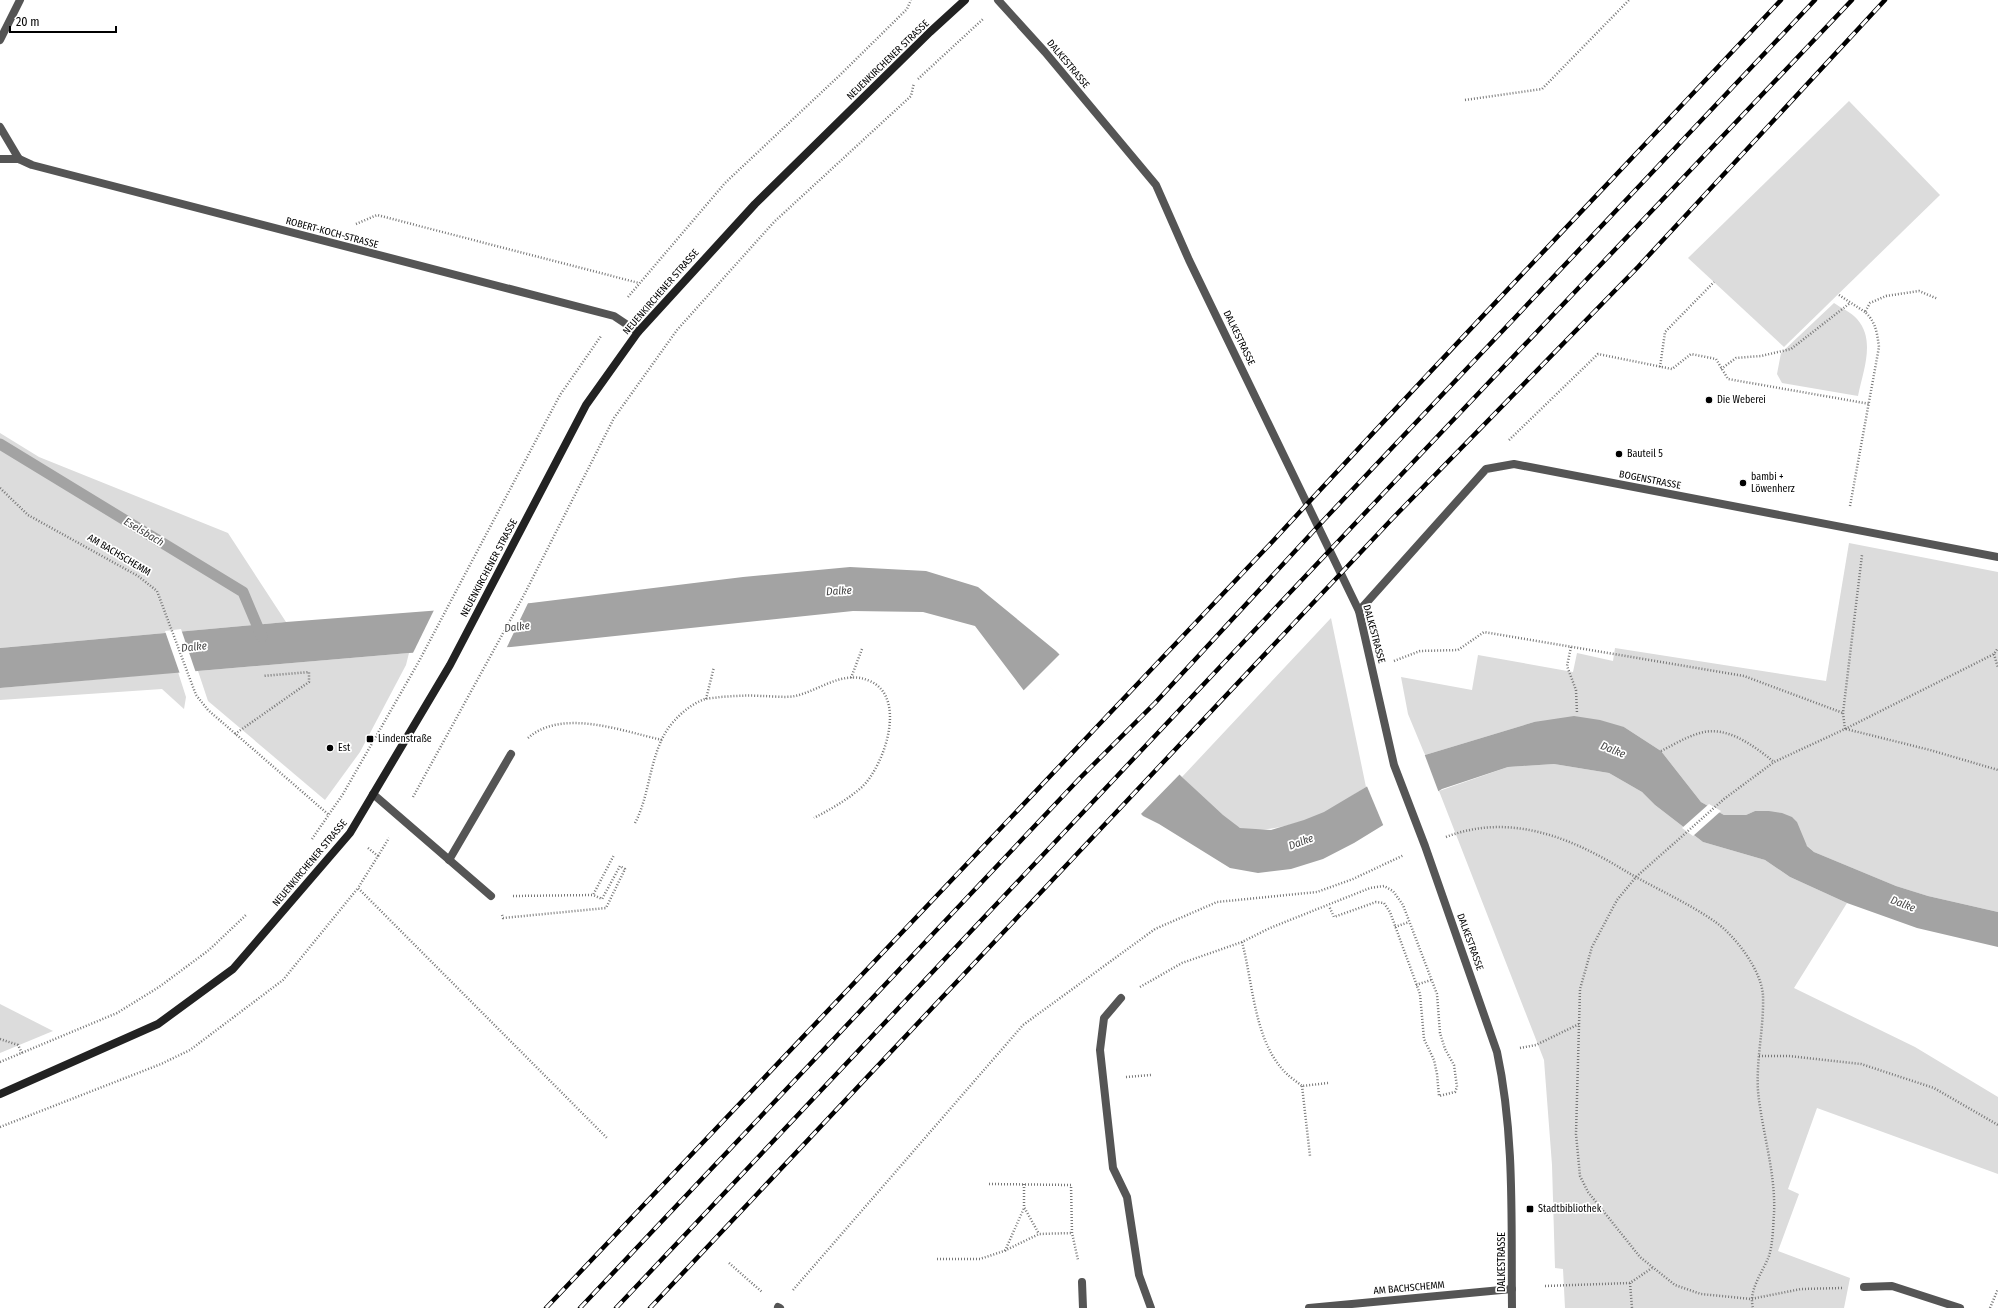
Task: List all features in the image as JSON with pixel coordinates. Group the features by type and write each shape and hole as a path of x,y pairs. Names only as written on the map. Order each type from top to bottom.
{"main road":[{"name":"NEUENKIRCHENER STRASSE","path":"0,1094 158,1024 233,969 350,833 450,665 586,405 638,332 755,204 930,32 965,0"}],"street":[{"path":"0,40 20,0"},
{"name":"DALKESTRASSE","path":"1000,2 1045,52 1156,185 1189,260 1359,611 1394,765 1489,1026 1503,1077 1511,1158 1512,1308"},
{"path":"0,127 19,159"},
{"name":"ROBERT-KOCH-STRASSE","path":"0,159 19,159 32,165 614,316 638,332"},
{"name":"BOGENSTRASSE","path":"1359,611 1486,469 1514,464 1998,557"},
{"path":"449,860 511,754"},
{"path":"373,794 491,896"},
{"path":"1121,998 1104,1018 1100,1050 1113,1168 1127,1197 1140,1275 1151,1308"},
{"path":"1082,1282 1083,1308"},
{"path":"1864,1287 1892,1286 1960,1308"},
{"name":"AM BACHSCHEMM","path":"1309,1308 1512,1289"}],"path":[{"path":"907,9 911,0"},
{"path":"1465,100 1542,89 1629,0"},
{"path":"607,1138 358,888 402,818 524,595 614,418 677,330 774,222 911,96 913,84 1000,2"},
{"path":"355,225 376,215 639,282"},
{"path":"1660,367 1665,332 1714,282"},
{"path":"1865,312 1870,303 1886,296 1919,291 1938,299"},
{"path":"1839,295 1872,318 1877,330 1879,347 1870,404 1846,528"},
{"path":"1722,369 1736,358 1760,356 1791,349 1850,303"},
{"path":"1499,466 1502,447 1598,354 1672,369 1691,354 1716,359 1728,379 1870,404"},
{"name":"AM BACHSCHEMM","path":"0,488 28,515 138,576 157,591 196,695 208,710 333,818"},
{"path":"1845,729 1843,713 1865,532"},
{"path":"308,846 343,794 418,663 451,601"},
{"path":"1391,662 1420,651 1458,650 1484,632 1744,676 1843,713"},
{"path":"1571,647 1567,666 1576,690 1577,713"},
{"path":"1864,1287 1801,1289 1751,1299 1701,1294 1675,1284 1652,1268 1640,1257 1588,1192 1580,1176 1576,1134 1580,989 1592,947 1617,900 1636,877 1724,799 1774,762 1845,729 1994,654 1998,648"},
{"path":"851,678 862,649"},
{"path":"1994,654 1998,668"},
{"path":"706,699 714,667"},
{"path":"235,734 309,682 309,672 263,676"},
{"path":"635,823 643,809 651,772 662,740 674,721 688,708 706,699 742,695 795,696 829,682 851,678 869,681 881,688 887,701 891,718 887,739 878,764 863,786 837,806 814,818"},
{"path":"511,754 533,734 556,723 582,723 662,740"},
{"path":"1845,729 1930,750 1998,770"},
{"path":"1661,752 1701,733 1717,732 1738,738 1753,745 1774,762"},
{"path":"1452,835 1489,827 1519,827 1548,834 1607,860 1716,922 1731,936 1750,960 1760,979 1763,995 1758,1056 1758,1091 1770,1171 1774,1212 1769,1254 1751,1299 1753,1308"},
{"path":"365,846 378,856"},
{"path":"729,1263 779,1307 1023,1025 1155,928 1217,902 1317,892 1353,879 1410,852"},
{"path":"593,895 614,855"},
{"path":"620,866 625,869 606,908 503,918 491,896 593,895 602,899 620,866"},
{"path":"1121,998 1182,963 1242,942 1270,928 1329,906 1370,888 1384,886 1393,891 1403,905 1437,994 1440,1033 1445,1049 1454,1065 1457,1086 1455,1092 1450,1095 1438,1096 1437,1074 1434,1060 1424,1039 1420,994 1390,912 1384,903 1376,902 1334,917 1329,906"},
{"path":"0,1062 117,1013 159,987 209,950 248,914"},
{"path":"1395,927 1409,922"},
{"path":"1242,942 1259,1019 1270,1051 1283,1070 1302,1086 1310,1156"},
{"path":"1416,985 1431,980"},
{"path":"1536,1045 1579,1024"},
{"path":"0,1039 18,1045 22,1053"},
{"path":"1758,1056 1789,1056 1861,1064 1934,1088 1998,1125"},
{"path":"1302,1086 1328,1083"},
{"path":"990,1184 1071,1185 1072,1233 1082,1282"},
{"path":"1004,1252 1024,1207 1024,1184"},
{"path":"1024,1207 1039,1234"},
{"path":"937,1259 980,1259 1004,1252 1039,1234 1072,1233"},
{"path":"1545,1286 1630,1283 1652,1268"},
{"path":"1630,1283 1632,1308"},
{"path":"1990,1308 1998,1288"}],"shaded area":[{"path":"1849,101 1940,195 1784,347 1688,258"},
{"path":"1834,303 1857,319 1863,327 1866,336 1867,346 1865,366 1858,396 1782,383 1777,374 1781,353"},
{"path":"0,433 39,457 228,533 286,622 0,648"},
{"path":"1849,543 1998,572 1998,912 1928,896 1896,886 1814,852 1769,811 1755,811 1746,815 1724,815 1701,802 1661,751 1624,727 1534,722 1425,755 1408,714 1401,677 1472,690 1478,655 1573,672 1577,653 1613,661 1615,648 1826,681"},
{"path":"1331,618 1366,787 1324,813 1294,824 1260,830 1249,830 1233,825 1218,813 1182,777"},
{"path":"409,653 406,665 360,752 325,800 208,701 198,671"},
{"path":"178,672 186,697 184,709 162,689 0,700 0,688"},
{"path":"1554,764 1609,773 1642,792 1655,805 1703,842 1765,860 1790,877 1847,903 1794,988 1915,1047 1998,1097 1998,1174 1817,1108 1788,1189 1799,1194 1778,1251 1850,1278 1844,1308 1565,1308 1563,1269 1555,1268 1552,1165 1544,1060 1439,791 1508,767"},
{"path":"0,1004 53,1031 0,1053"}],"water":[{"name":"Dalke","path":"850,567 926,571 978,587 1056,651 1182,777 1223,815 1240,828 1271,830 1304,820 1324,812 1425,755 1534,722 1574,716 1600,720 1624,727 1661,751 1701,802 1724,815 1746,815 1755,811 1782,813 1792,817 1797,822 1807,846 1814,852 1896,886 1928,896 1998,912 1998,947 1917,928 1847,903 1790,877 1765,860 1703,842 1655,805 1642,792 1609,773 1554,764 1508,767 1442,789 1354,843 1323,859 1291,869 1258,873 1230,868 1159,824 1143,816 1028,696 975,626 923,612 853,611 511,647 409,653 0,688 0,648 286,622 531,603 743,577","holes":["1047,675 1157,787 1158,791 1150,792 1040,677"]}],"pier":[{"path":"529,601 506,649 412,655 435,608"},
{"path":"181,629 196,673 180,674 165,631"},
{"path":"1061,653 1181,773 1139,816 1022,692","holes":["1044,677 1046,677 1156,790 1151,790 1044,680"]},
{"path":"1424,753 1439,793 1384,827 1366,784"},
{"path":"1709,804 1721,811 1693,836 1682,828"}],"waterway":[{"name":"Eselsbach","path":"0,444 243,592 262,637"}],"railway":[{"path":"546,1308 1273,541 1781,0"},
{"path":"580,1308 1080,778 1155,703 1321,523 1815,0"},
{"path":"616,1308 1381,496 1852,0"},
{"path":"650,1308 1392,519 1638,267 1885,0"}],"place":[{"name":"Die Weberei","path":"1709,400"},
{"name":"Bauteil 5","path":"1619,454"},
{"name":"bambi + Löwenherz","path":"1743,483"},
{"name":"Lindenstraße","path":"370,739"},
{"name":"Est","path":"330,748"},
{"name":"Stadtbibliothek","path":"1530,1209"}]}
